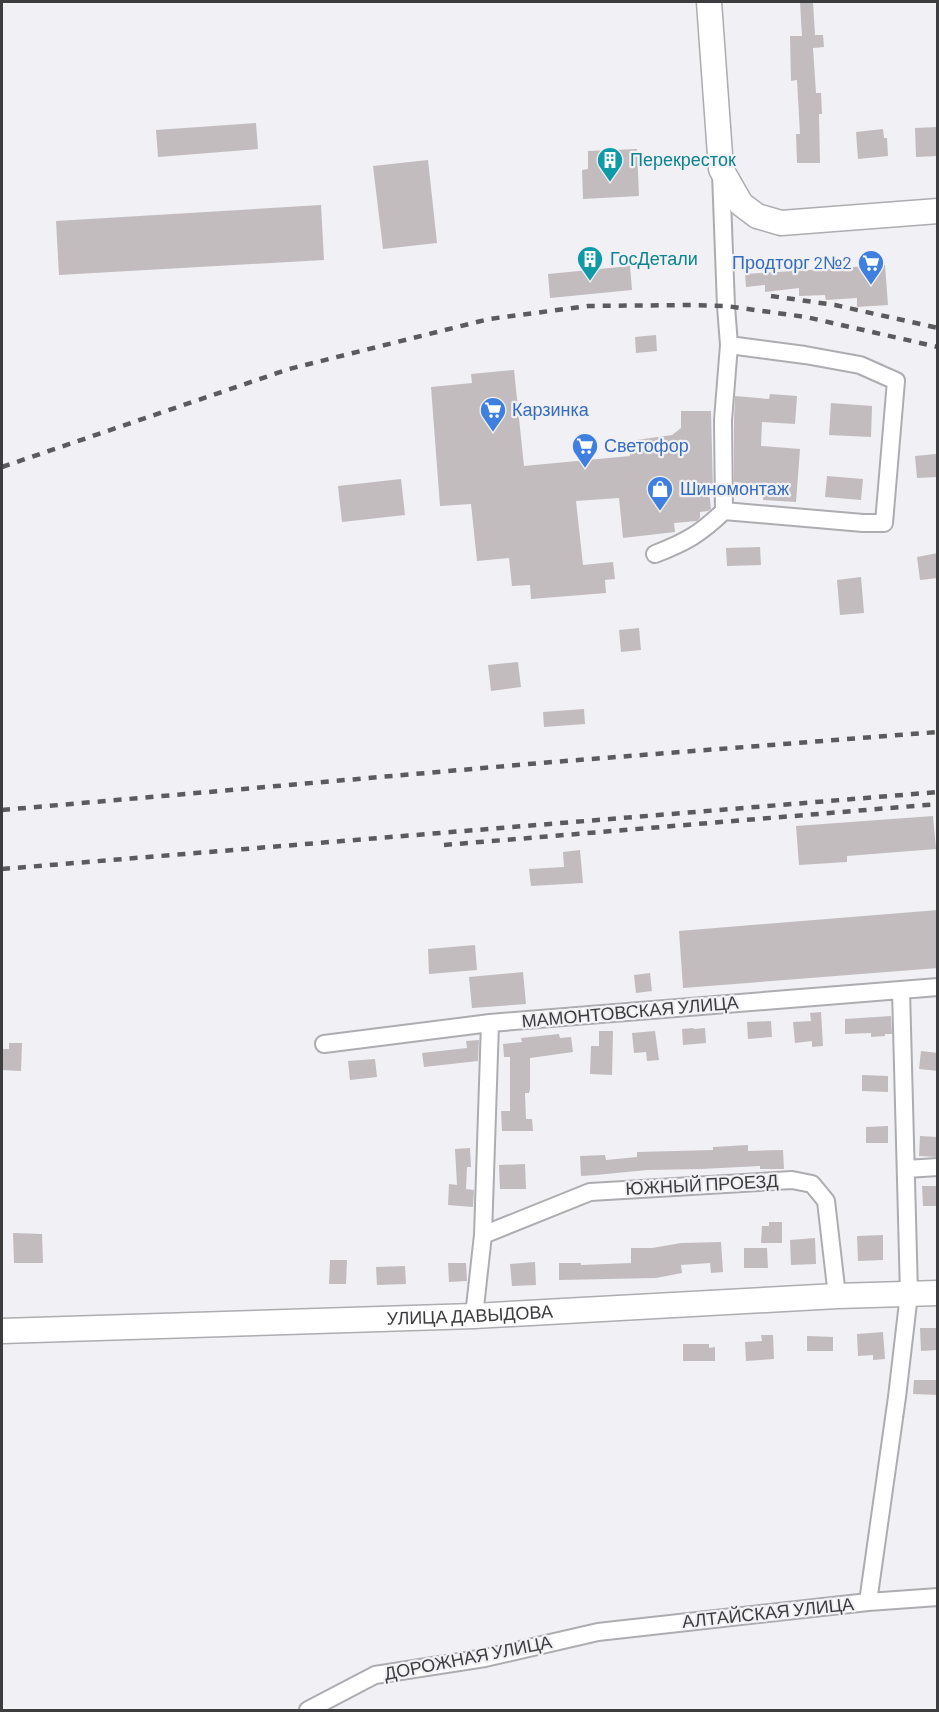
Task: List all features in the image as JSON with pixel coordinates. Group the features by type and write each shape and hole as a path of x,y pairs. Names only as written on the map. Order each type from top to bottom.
{"main road":[{"path":"709,2 721,169 741,204 758,216 781,223 938,211"},
{"name":"УЛИЦА ДАВЫДОВА","path":"2,1331 474,1316 837,1296 938,1293"}],"street":[{"path":"721,169 729,345 723,420 724,511"},
{"path":"655,554 697,535 724,511 884,523 896,381 860,366 805,355 729,345"},
{"name":"МАМОНТОВСКАЯ УЛИЦА","path":"324,1044 490,1023 938,987"},
{"path":"868,1602 909,1294 902,990"},
{"path":"474,1316 483,1235 490,1023"},
{"path":"906,1169 938,1167"},
{"name":"ЮЖНЫЙ ПРОЕЗД","path":"483,1235 590,1192 792,1179 812,1184 826,1201 837,1296"},
{"name":"АЛТАЙСКАЯ УЛИЦА","path":"598,1632 868,1602 938,1597"},
{"name":"ДОРОЖНАЯ УЛИЦА","path":"309,1710 375,1675 485,1658 598,1632"}],"building":[{"path":"800,2 813,2 815,35 823,35 824,47 813,48 816,93 821,93 820,163 797,163 796,134 800,134 797,80 791,81 790,36 802,36"},
{"path":"256,123 258,149 158,157 156,130"},
{"path":"938,127 938,156 916,157 915,128"},
{"path":"883,129 884,138 887,138 888,156 858,159 856,132"},
{"name":"Перекресток","path":"637,149 639,196 583,199 582,170 588,169 588,151"},
{"path":"428,160 437,243 383,249 373,166"},
{"path":"321,205 324,260 59,275 56,221"},
{"path":"885,265 888,305 857,307 857,298 826,300 825,295 799,296 799,288 765,292 765,285 746,287 745,274"},
{"name":"ГосДетали","path":"630,266 632,290 550,298 548,274"},
{"path":"656,335 657,351 636,353 635,337"},
{"path":"514,370 524,466 630,456 629,441 672,435 681,428 681,411 711,411 713,490 709,490 711,509 700,512 700,518 697,521 674,523 675,532 623,538 619,498 576,501 583,565 613,562 615,579 605,580 606,593 531,599 530,585 512,586 509,558 477,561 471,504 440,506 431,387 472,383 471,374"},
{"path":"770,394 797,396 795,424 762,422 761,446 800,449 796,502 763,500 764,485 734,482 735,396 769,399"},
{"path":"831,403 872,406 871,437 829,435"},
{"path":"936,454 938,477 917,478 915,456"},
{"path":"827,476 863,479 861,500 825,497"},
{"path":"401,479 405,515 342,522 338,486"},
{"path":"760,547 761,565 727,566 726,548"},
{"path":"938,553 938,578 920,580 917,557"},
{"path":"861,577 864,613 840,615 837,580"},
{"path":"639,628 641,650 621,652 619,630"},
{"path":"518,662 521,687 491,691 488,665"},
{"path":"584,709 585,724 544,727 543,712"},
{"path":"933,816 936,849 847,856 847,862 799,865 796,826"},
{"path":"580,850 583,883 531,886 529,869 564,867 563,852"},
{"path":"938,910 938,968 683,988 679,931"},
{"path":"475,945 477,970 429,974 428,949"},
{"path":"523,972 526,1004 472,1008 469,977"},
{"path":"650,973 652,991 636,993 634,975"},
{"path":"821,1012 823,1046 812,1047 812,1041 795,1043 793,1022 811,1021 810,1013"},
{"path":"891,1016 892,1034 871,1037 871,1033 845,1034 845,1019"},
{"path":"771,1021 772,1037 748,1039 747,1022"},
{"path":"705,1028 706,1043 683,1045 682,1029"},
{"path":"599,1031 613,1031 612,1075 590,1074 591,1046 599,1046"},
{"path":"655,1031 659,1060 647,1061 646,1052 634,1053 632,1033"},
{"path":"559,1034 560,1038 571,1037 573,1052 530,1058 530,1089 529,1093 525,1093 526,1119 532,1119 533,1131 502,1131 501,1111 510,1111 510,1057 504,1057 503,1044 522,1042 521,1038"},
{"path":"479,1040 478,1061 424,1067 422,1053 467,1048 466,1041"},
{"path":"9,1043 22,1043 21,1071 2,1070 2,1049 9,1049"},
{"path":"921,1051 938,1053 938,1071 919,1069"},
{"path":"375,1059 377,1077 350,1080 348,1061"},
{"path":"862,1075 888,1076 888,1092 862,1091"},
{"path":"888,1126 888,1143 866,1143 866,1127"},
{"path":"920,1136 938,1137 938,1157 919,1156"},
{"path":"748,1145 748,1151 783,1150 784,1169 760,1169 760,1166 647,1170 581,1176 580,1156 605,1155 606,1160 637,1157 637,1152 713,1150 713,1147"},
{"path":"470,1148 471,1167 467,1167 466,1189 474,1190 473,1207 448,1205 449,1184 457,1185 455,1149"},
{"path":"525,1164 526,1189 500,1189 499,1165"},
{"path":"922,1186 938,1186 938,1206 923,1206"},
{"path":"769,1222 782,1222 782,1243 761,1243 762,1226 769,1226"},
{"path":"13,1233 42,1234 43,1263 14,1263"},
{"path":"883,1235 883,1260 858,1261 857,1236"},
{"path":"815,1238 816,1264 791,1265 790,1240"},
{"path":"721,1242 723,1272 711,1273 710,1263 681,1265 682,1273 656,1278 559,1280 559,1263 581,1263 581,1265 631,1263 631,1248"},
{"path":"744,1248 767,1248 768,1268 744,1268"},
{"path":"330,1260 347,1260 346,1284 329,1284"},
{"path":"535,1262 536,1285 512,1286 510,1264"},
{"path":"448,1263 466,1263 467,1281 449,1282"},
{"path":"405,1266 406,1284 377,1285 376,1267"},
{"path":"920,1328 938,1328 938,1350 921,1351"},
{"path":"883,1332 885,1359 873,1360 873,1355 858,1356 857,1334"},
{"path":"761,1335 773,1335 774,1359 746,1361 745,1342 762,1341"},
{"path":"807,1336 833,1337 833,1351 807,1351"},
{"path":"683,1344 709,1344 709,1348 715,1347 715,1361 683,1361"},
{"path":"914,1380 938,1380 938,1395 913,1394"}],"railway":[{"path":"771,296 835,305 938,328"},
{"path":"2,467 289,369 489,319 588,306 726,306 806,317 938,347"},
{"path":"2,810 552,762 938,732"},
{"path":"2,869 938,792"},
{"path":"444,845 938,804"}],"place":[{"name":"Перекресток","path":"610,183"},
{"name":"ГосДетали","path":"590,282"},
{"name":"Продторг 2№2","path":"871,286"},
{"name":"Карзинка","path":"493,433"},
{"name":"Светофор","path":"585,469"},
{"name":"Шиномонтаж","path":"660,512"}]}
